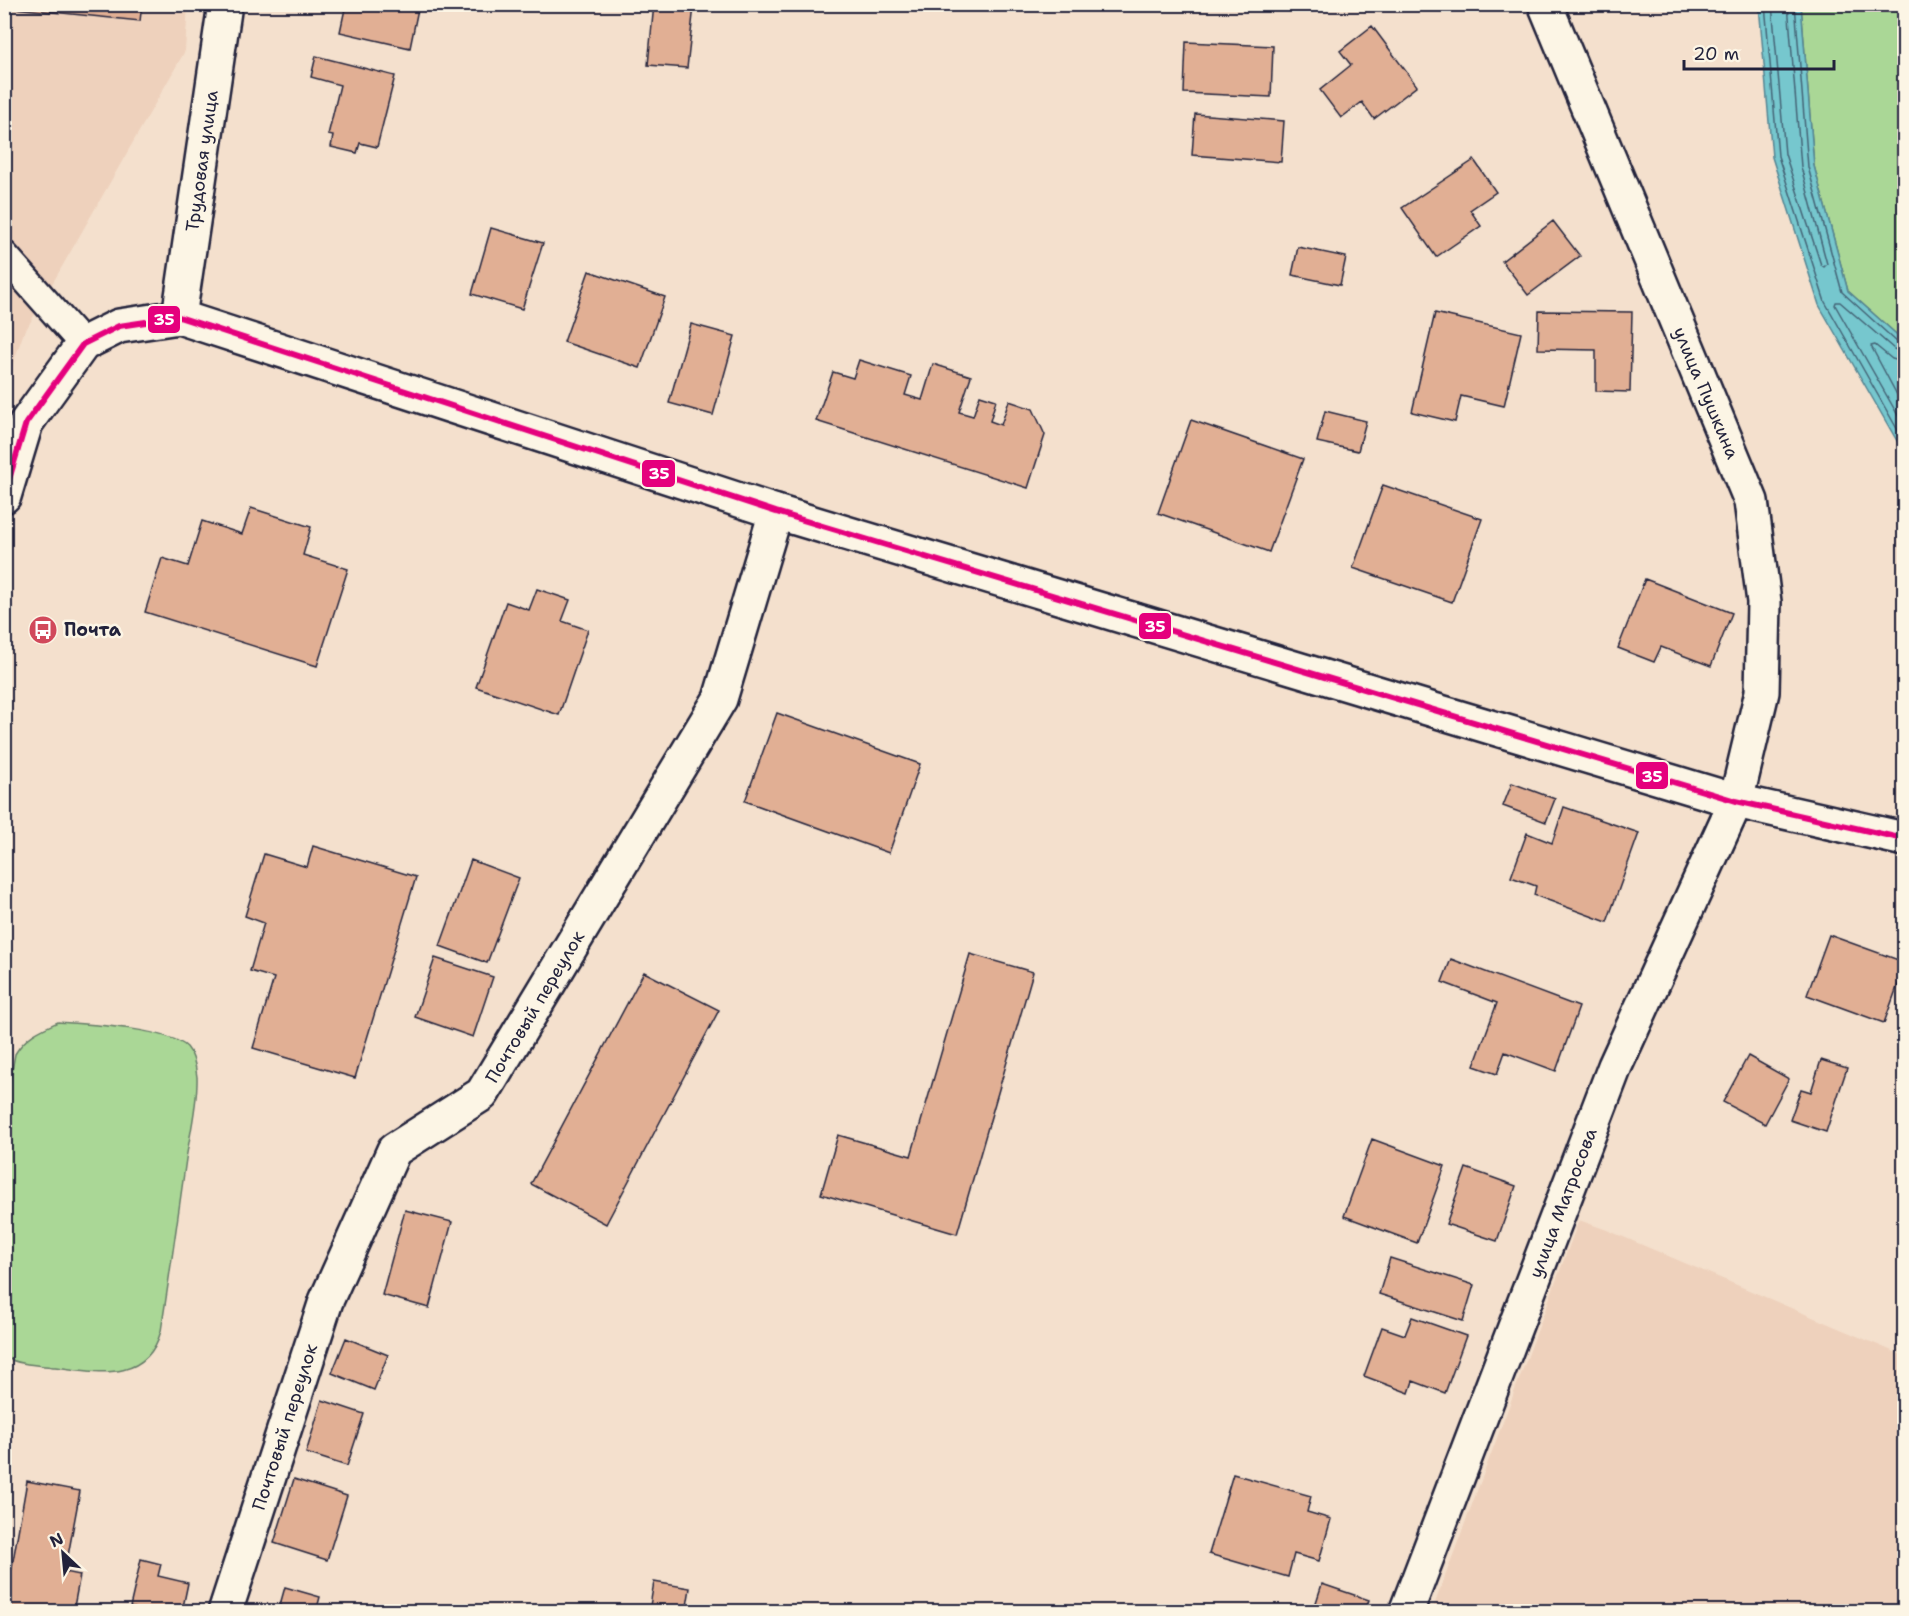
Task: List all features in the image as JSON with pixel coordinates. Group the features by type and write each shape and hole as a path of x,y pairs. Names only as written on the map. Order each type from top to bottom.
{"street":[{"name":"Трудовая улица","path":"179,317 225,4"},
{"name":"улица Пушкина","path":"1545,4 1751,501 1764,602 1762,692 1736,801"},
{"path":"4,496 26,423 83,344 119,326 179,317 776,512 1736,801 1905,840"},
{"name":"Почтовый переулок","path":"225,1611 326,1301 394,1150 482,1094 720,699 776,512"},
{"name":"улица Матросова","path":"1406,1611 1615,1066 1736,801"}],"lane":[{"path":"4,255 83,344"}],"shaded area":[{"path":"5,5 188,5 185,51 23,335 5,386"},
{"path":"1579,1220 1904,1356 1904,1611 1432,1611"}],"green space":[{"path":"1801,5 1904,5 1904,341 1848,291 1814,166"},
{"path":"58,1022 126,1028 162,1035 187,1047 196,1069 195,1107 161,1331 154,1348 144,1360 118,1371 87,1371 36,1365 16,1362 5,1357 4,1113 15,1054 29,1038"}],"water":[{"path":"1759,5 1801,5 1814,166 1848,291 1904,341 1904,453 1819,305 1772,157"}],"building":[{"path":"4,4 142,4 140,21 4,7"},
{"path":"346,4 419,4 410,48 340,32"},
{"path":"654,4 694,6 687,68 648,65"},
{"path":"1372,26 1417,86 1374,119 1362,102 1341,118 1320,90 1351,65 1340,51"},
{"path":"1186,42 1273,46 1271,97 1184,93"},
{"path":"316,56 395,76 377,147 360,143 357,153 331,147 333,136 328,135 340,85 311,77"},
{"path":"1195,114 1284,121 1281,162 1192,155"},
{"path":"1474,160 1496,192 1470,210 1481,226 1436,257 1402,208"},
{"path":"1553,221 1580,256 1528,295 1502,261"},
{"path":"491,228 543,243 522,309 472,294"},
{"path":"1298,247 1346,257 1340,285 1292,275"},
{"path":"589,271 665,297 640,368 564,342"},
{"path":"1539,311 1632,312 1630,392 1596,391 1596,350 1538,349"},
{"path":"1435,313 1521,333 1504,406 1461,396 1455,422 1412,412"},
{"path":"691,324 735,336 713,415 669,403"},
{"path":"859,360 911,376 905,395 922,400 933,364 971,376 959,412 973,416 980,395 996,400 990,421 1001,425 1009,401 1033,409 1045,435 1028,488 816,421 833,372 853,378"},
{"path":"1325,411 1366,421 1358,451 1317,442"},
{"path":"1191,420 1303,459 1269,552 1158,513"},
{"path":"1383,485 1482,519 1452,602 1353,568"},
{"path":"251,508 311,527 303,555 348,569 317,666 145,612 162,558 188,566 202,521 242,534"},
{"path":"1645,579 1732,613 1711,666 1661,647 1654,662 1618,648"},
{"path":"537,589 570,600 562,621 588,630 559,715 476,687 506,602 529,610"},
{"path":"777,713 920,764 889,853 745,801"},
{"path":"1512,783 1555,799 1546,822 1503,806"},
{"path":"1564,807 1639,833 1607,922 1534,895 1536,886 1511,877 1527,833 1552,843"},
{"path":"313,846 416,877 355,1078 253,1048 274,978 250,971 264,923 245,916 264,854 307,867"},
{"path":"471,860 519,878 487,963 440,946"},
{"path":"1829,935 1904,962 1904,968 1884,1023 1807,995"},
{"path":"970,954 1033,972 957,1234 821,1194 838,1135 911,1156"},
{"path":"435,958 493,977 473,1037 415,1017"},
{"path":"1451,959 1579,1007 1556,1071 1505,1052 1497,1074 1474,1066 1497,1003 1442,982"},
{"path":"644,972 719,1010 606,1224 531,1184"},
{"path":"1748,1056 1789,1079 1765,1124 1723,1102"},
{"path":"1821,1060 1847,1068 1826,1132 1790,1120 1801,1089 1811,1092"},
{"path":"1372,1139 1445,1166 1417,1243 1344,1216"},
{"path":"1466,1168 1516,1186 1497,1241 1446,1224"},
{"path":"405,1210 452,1222 429,1308 382,1295"},
{"path":"1390,1258 1474,1285 1463,1321 1379,1294"},
{"path":"1412,1317 1466,1336 1445,1393 1413,1381 1409,1393 1364,1376 1382,1327 1405,1335"},
{"path":"346,1338 388,1355 374,1390 332,1373"},
{"path":"322,1400 364,1414 347,1466 306,1453"},
{"path":"1233,1474 1311,1496 1307,1512 1331,1519 1319,1561 1294,1554 1288,1577 1209,1554"},
{"path":"294,1479 347,1496 327,1560 274,1543"},
{"path":"27,1481 80,1491 65,1572 80,1575 73,1612 4,1612"},
{"path":"141,1559 161,1564 158,1576 188,1583 182,1612 149,1612 130,1607"},
{"path":"654,1582 690,1588 686,1612 649,1612"},
{"path":"1322,1584 1369,1600 1365,1612 1313,1612"},
{"path":"285,1587 320,1597 316,1612 278,1612"}],"transit line":[{"name":"35","path":"4,496 26,423 83,344 119,326 179,317 776,512 1736,801 1904,839"}],"place":[{"name":"Почта","path":"43,630"}]}
